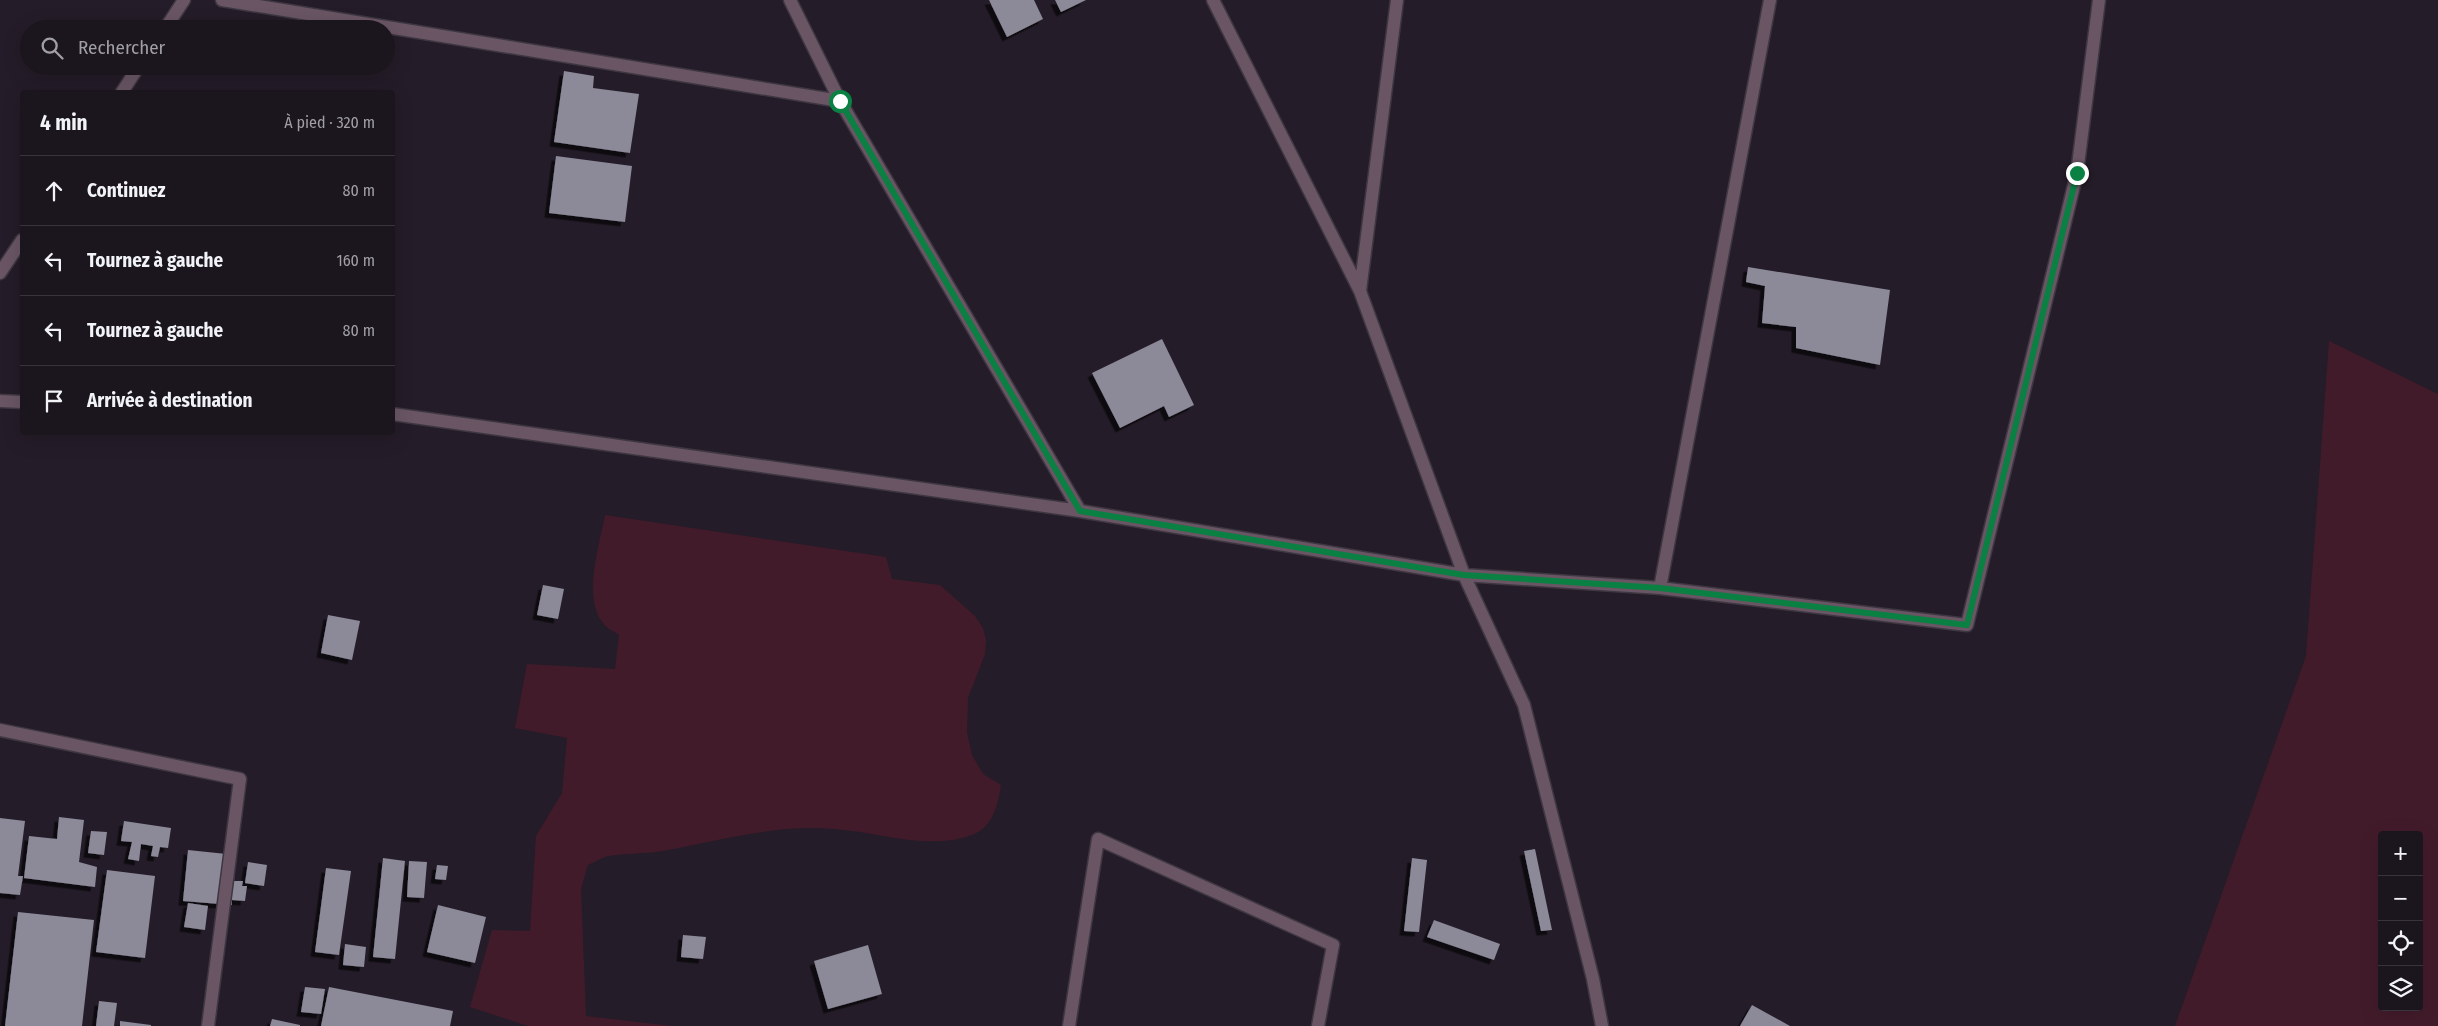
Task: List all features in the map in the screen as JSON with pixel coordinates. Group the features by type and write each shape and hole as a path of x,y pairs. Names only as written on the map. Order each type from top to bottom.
{"street":[{"path":"171,20 184,0"},
{"path":"222,0 344,20"},
{"path":"790,0 840,101 1080,511"},
{"path":"1213,0 1360,291 1464,575 1524,705 1593,979 1602,1026"},
{"path":"1360,291 1397,0"},
{"path":"1660,588 1770,0"},
{"path":"395,414 1080,511 1464,575 1660,588 1967,625 2077,173 2099,0"},
{"path":"395,28 840,101"},
{"path":"123,90 133,75"},
{"path":"0,273 20,243"},
{"path":"0,401 20,402"},
{"path":"0,730 240,779 208,1026"},
{"path":"1070,1026 1098,839 1333,945 1318,1026"}],"shaded area":[{"path":"2329,341 2438,394 2438,1026 2175,1026 2306,656"},
{"path":"605,515 886,557 892,579 940,585 975,616 983,628 986,640 985,654 968,698 967,732 972,755 983,774 1001,785 996,808 985,827 972,835 955,839 921,841 834,829 790,829 747,834 649,853 622,854 601,858 588,865 581,889 586,1016 672,1026 528,1026 470,1007 492,930 530,931 536,836 562,793 567,738 515,728 527,664 615,669 619,635 603,623 597,612 593,585 594,570"}],"building":[{"path":"989,0 1034,0 1043,19 1007,37"},
{"path":"1055,0 1086,0 1061,12"},
{"path":"564,71 594,76 593,88 639,94 630,153 554,142"},
{"path":"556,156 632,166 625,222 549,213"},
{"path":"1748,267 1890,290 1880,365 1796,348 1796,327 1762,323 1765,286 1746,282"},
{"path":"1162,339 1194,405 1169,417 1164,406 1120,428 1092,373"},
{"path":"543,585 564,589 558,619 537,615"},
{"path":"328,615 360,621 352,660 321,653"},
{"path":"59,817 84,820 79,862 97,867 95,887 24,878 29,836 57,839"},
{"path":"0,818 25,821 18,876 23,876 20,895 0,893"},
{"path":"124,821 171,828 168,848 160,847 158,857 151,856 153,846 141,844 139,861 128,859 132,842 121,841"},
{"path":"91,831 107,832 104,855 88,853"},
{"path":"1535,849 1552,930 1541,931 1524,851"},
{"path":"188,850 236,855 234,881 243,881 242,886 247,886 245,901 232,900 232,905 183,901"},
{"path":"383,858 405,861 395,959 373,957"},
{"path":"1412,858 1427,860 1419,932 1404,931"},
{"path":"409,861 427,862 424,898 407,897"},
{"path":"248,862 267,865 264,886 245,883"},
{"path":"437,865 448,866 446,880 435,879"},
{"path":"326,868 351,871 339,955 315,952"},
{"path":"107,870 155,876 145,958 96,952"},
{"path":"188,903 208,906 205,930 184,927"},
{"path":"438,905 486,917 475,963 427,952"},
{"path":"18,912 94,920 82,1026 5,1026"},
{"path":"1434,920 1500,944 1494,960 1427,937"},
{"path":"683,935 706,937 703,959 681,957"},
{"path":"345,944 366,947 364,967 343,965"},
{"path":"868,945 882,994 828,1009 814,961"},
{"path":"305,987 325,989 321,1014 301,1012"},
{"path":"329,987 453,1011 450,1026 321,1026"},
{"path":"99,1001 117,1003 114,1026 96,1026"},
{"path":"1752,1005 1790,1026 1740,1026"},
{"path":"272,1019 300,1025 300,1026 270,1026"},
{"path":"120,1021 151,1025 151,1026 120,1026"}],"route":[{"path":"840,101 1080,511 1464,575 1660,588 1967,625 2077,173"}]}
